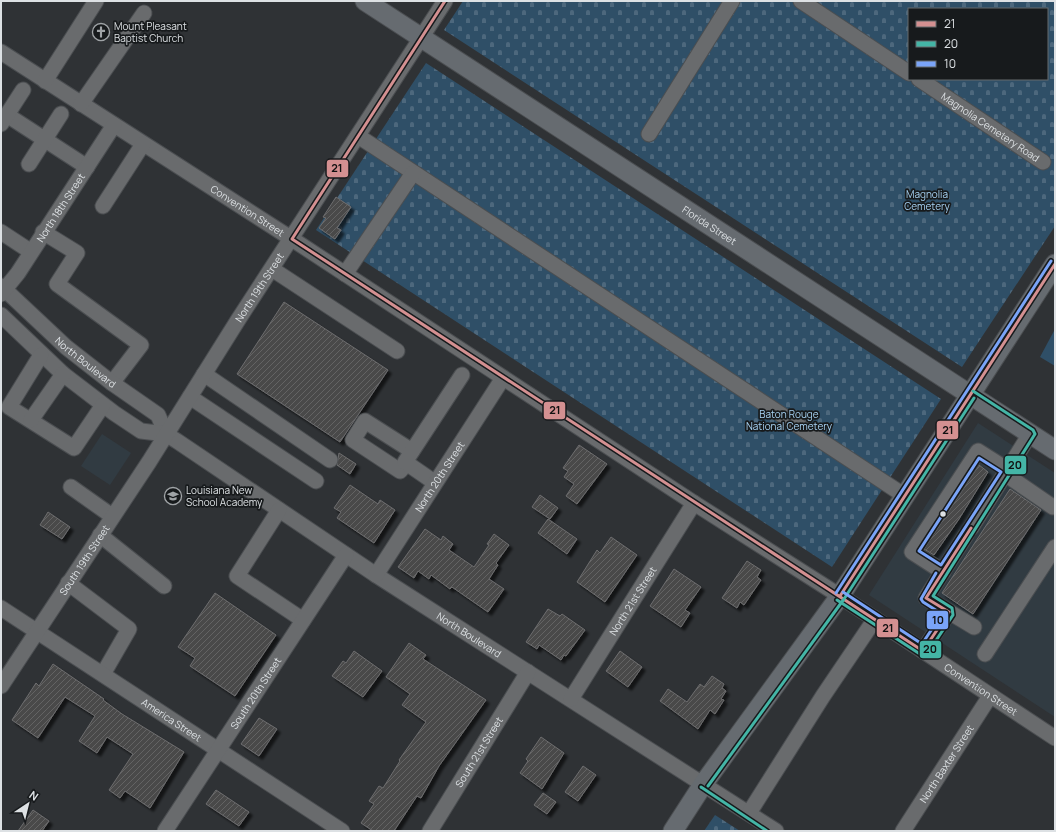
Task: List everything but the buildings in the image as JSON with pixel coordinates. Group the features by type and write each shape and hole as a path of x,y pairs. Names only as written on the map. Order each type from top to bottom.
{"main road":[{"name":"Florida Street","path":"364,1 1055,450"},
{"path":"673,831 704,783 840,596 1055,264"}],"street":[{"path":"45,81 96,1"},
{"name":"North 19th Street","path":"166,434 445,1"},
{"path":"649,134 732,1"},
{"path":"801,1 908,72"},
{"path":"81,104 144,13"},
{"name":"Convention Street","path":"1,52 292,239 1055,738"},
{"name":"Magnolia Cemetery Road","path":"920,80 1043,162"},
{"path":"23,90 4,120 44,140 87,167"},
{"path":"29,164 61,114"},
{"name":"North 18th Street","path":"2,290 18,273 30,251 114,125"},
{"path":"358,136 905,496"},
{"path":"103,206 143,144"},
{"path":"344,274 413,173"},
{"path":"1,232 30,251"},
{"path":"43,232 77,253 57,284 141,344 112,383"},
{"path":"272,269 397,351"},
{"name":"North Boulevard","path":"2,290 66,347 112,383 158,415 166,434"},
{"name":"North Boulevard","path":"1,315 41,355 63,374 141,432 166,434 376,575 704,783 776,831"},
{"path":"41,355 10,407 74,448 103,405"},
{"path":"31,420 63,374"},
{"path":"204,374 330,460"},
{"path":"434,482 409,457 462,375"},
{"name":"North 20th Street","path":"376,575 434,482 503,378"},
{"path":"190,397 316,481"},
{"name":"South 19th Street","path":"1,686 166,434"},
{"path":"974,627 926,598 1030,434"},
{"path":"943,572 912,552 978,451 1053,506"},
{"path":"71,487 112,516"},
{"name":"North 21st Street","path":"571,699 694,503"},
{"path":"279,510 237,576 303,620"},
{"path":"100,535 164,586"},
{"path":"985,654 1055,547"},
{"name":"South 20th Street","path":"165,831 346,555"},
{"path":"68,583 129,630 103,674"},
{"name":"America Street","path":"1,608 219,749 342,831"},
{"path":"924,651 949,612"},
{"path":"749,813 823,696 875,619"},
{"name":"South 21st Street","path":"430,831 528,672"},
{"name":"North Baxter Street","path":"903,831 990,696"}],"shaded area":[{"path":"978,423 1055,473 1055,717 869,595"},
{"path":"102,434 131,453 110,485 81,466"}],"green space":[{"name":"Magnolia Cemetery","path":"463,1 1055,1 1055,226 962,367 444,30"},
{"name":"Baton Rouge National Cemetery","path":"426,63 941,399 832,567 316,230"},
{"path":"1055,329 1055,366 1040,357"},
{"path":"715,815 740,831 704,831"}],"transit line":[{"name":"21","path":"445,1 292,239 923,651 949,612 926,598 971,528"},
{"name":"10","path":"836,593 1051,261"},
{"name":"21","path":"840,596 1055,264"},
{"name":"20","path":"837,600 923,656 927,654 953,615 952,608 933,596 1035,434 1033,430 973,391"},
{"name":"20","path":"708,786 844,599 974,398"},
{"name":"10","path":"979,458 1001,472 941,565 919,551 979,458"},
{"name":"10","path":"843,592 922,644 942,614 923,602 921,599 936,573"},
{"name":"20","path":"701,787 767,831"}],"place":[{"name":"Mount Pleasant Baptist Church","path":"101,32"},
{"name":"Louisiana New School Academy","path":"173,496"}]}
